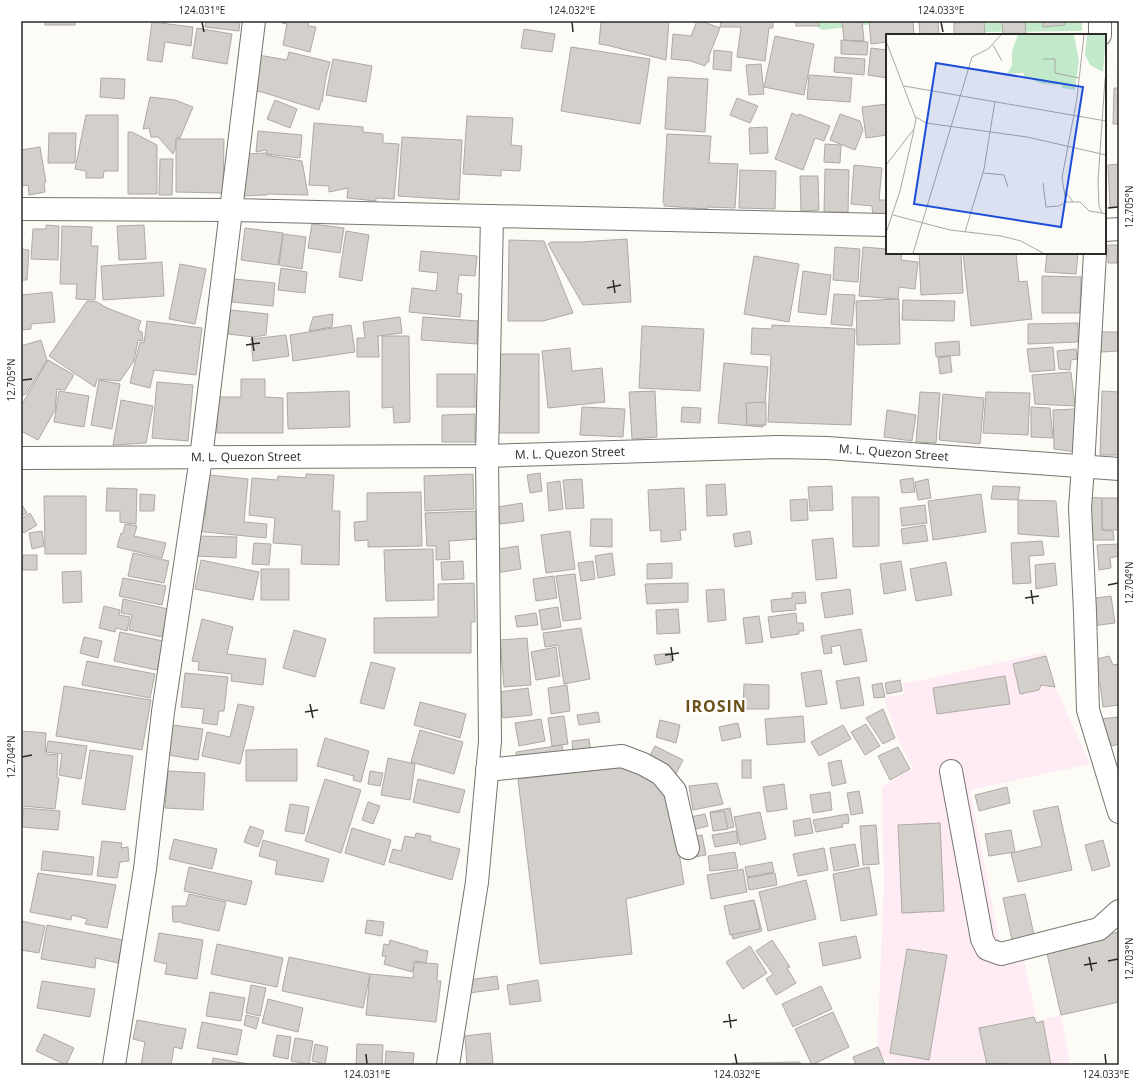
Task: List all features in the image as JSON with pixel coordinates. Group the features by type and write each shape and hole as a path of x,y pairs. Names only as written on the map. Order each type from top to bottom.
{"street":[{"path":"114,1065 145,869 164,712 201,458 254,21"},
{"path":"1100,21 1100,34"},
{"path":"21,209 230,210 886,225"},
{"path":"448,1065 477,882 490,741 487,456 492,216"},
{"path":"1106,230 1119,230"},
{"path":"1095,254 1084,467 1080,508 1088,710 1117,804"},
{"name":"M. L. Quezon Street","path":"21,458 487,456 778,446 827,448 1119,469"},
{"path":"487,770 622,756 643,764 661,774 675,791 688,848"},
{"path":"951,771 982,939 987,948 1001,954 1099,928 1119,911"}],"shaded area":[{"path":"1045,652 1055,687 1090,764 970,790 1000,945 1020,942 1037,1021 1061,1015 1070,1065 892,1065 877,1051 884,885 882,787 913,768 899,742 884,698 904,694 902,683 928,679"}],"green space":[{"path":"809,21 899,21 822,30"},
{"path":"978,21 1082,21 1082,31 979,32"}],"building":[{"path":"45,21 75,21 75,25 45,25"},
{"path":"206,21 240,21 239,31 205,27"},
{"path":"283,21 309,21 308,26 316,27 310,52 283,45 287,24 282,23"},
{"path":"601,21 669,21 666,60 599,44"},
{"path":"697,21 720,28 709,56 709,62 707,62 705,66 691,61 671,59 673,34 691,36"},
{"path":"721,21 773,21 773,28 769,28 765,61 737,57 741,27 720,27"},
{"path":"796,21 819,21 819,26 796,26"},
{"path":"842,21 862,21 864,41 844,40"},
{"path":"869,21 913,21 914,34 886,34 886,42 871,44"},
{"path":"919,21 938,21 939,34 920,34"},
{"path":"1002,21 1025,21 1026,34 1003,34"},
{"path":"1043,21 1065,21 1065,25 1043,27"},
{"path":"152,22 193,27 191,46 165,42 162,62 147,60"},
{"path":"984,22 985,34 954,34 954,23"},
{"path":"197,28 232,34 227,64 192,58"},
{"path":"524,29 555,34 552,52 521,48"},
{"path":"775,36 814,44 804,95 764,87"},
{"path":"841,40 868,42 867,55 841,54"},
{"path":"1119,45 1119,85 1118,85"},
{"path":"571,47 650,59 640,124 561,111"},
{"path":"871,48 886,50 886,78 868,75"},
{"path":"714,50 732,52 731,71 713,69"},
{"path":"289,52 330,62 319,110 262,92 252,91 258,55 287,60"},
{"path":"835,57 865,59 864,75 834,72"},
{"path":"333,59 372,66 366,102 326,95"},
{"path":"761,64 764,94 749,95 746,65"},
{"path":"809,75 852,78 850,102 807,99"},
{"path":"668,77 708,79 705,132 665,129"},
{"path":"101,78 125,79 124,99 100,97"},
{"path":"1114,88 1119,88 1119,124 1113,124"},
{"path":"150,97 175,100 193,107 180,138 176,138 176,146 173,154 158,137 151,137 149,128 143,129"},
{"path":"737,98 758,106 750,123 730,115"},
{"path":"275,100 297,109 290,128 267,119"},
{"path":"886,104 886,135 866,138 862,107"},
{"path":"792,113 798,116 799,114 830,126 824,141 815,138 803,170 775,159"},
{"path":"840,114 860,121 863,130 855,150 830,140"},
{"path":"86,115 118,115 118,171 104,171 103,178 86,178 86,171 75,169"},
{"path":"467,116 513,118 511,145 522,146 520,171 501,170 501,176 463,174"},
{"path":"314,123 363,127 363,132 383,134 383,143 399,144 394,199 376,198 376,201 347,198 348,188 329,192 329,186 309,185"},
{"path":"767,127 768,153 750,154 749,128"},
{"path":"258,131 302,135 300,158 267,154 266,150 256,152"},
{"path":"128,132 132,132 157,145 157,194 128,194"},
{"path":"49,133 76,133 75,163 48,163"},
{"path":"667,134 711,136 709,163 738,164 735,208 707,207 707,209 664,206"},
{"path":"402,137 462,140 459,200 398,196"},
{"path":"176,139 224,139 223,193 176,192"},
{"path":"825,144 841,145 840,163 824,162"},
{"path":"40,147 46,182 44,183 45,192 29,195 28,185 21,186 21,150"},
{"path":"266,153 266,155 302,161 308,195 267,194 242,196 246,154"},
{"path":"160,159 173,159 172,195 159,195"},
{"path":"1119,164 1119,207 1110,207 1108,165"},
{"path":"854,165 882,168 879,200 886,200 886,218 873,218 872,206 851,204"},
{"path":"825,169 849,170 848,212 824,212"},
{"path":"740,170 776,171 775,209 739,208"},
{"path":"800,176 818,176 819,210 801,211"},
{"path":"312,224 344,228 340,253 308,248"},
{"path":"46,225 59,226 58,260 31,259 33,229 46,229"},
{"path":"144,225 146,259 119,260 117,226"},
{"path":"62,226 92,227 91,246 98,246 95,300 76,299 77,284 60,284"},
{"path":"245,228 283,233 278,265 241,260"},
{"path":"346,231 369,235 362,281 339,277"},
{"path":"283,234 306,237 302,269 279,265"},
{"path":"627,239 631,302 583,305 548,244 551,242"},
{"path":"509,240 544,241 573,313 543,321 508,321"},
{"path":"1108,245 1118,245 1117,263 1108,263"},
{"path":"835,247 860,249 858,282 833,280"},
{"path":"863,247 886,249 886,254 902,254 901,260 918,262 915,289 899,287 898,299 859,296"},
{"path":"21,249 29,250 27,280 21,280"},
{"path":"421,251 477,256 475,276 459,275 457,293 462,294 460,317 409,312 412,288 436,291 438,273 419,271"},
{"path":"919,254 961,254 963,293 921,295"},
{"path":"963,254 1016,254 1019,282 1027,281 1032,319 971,326"},
{"path":"1047,254 1078,254 1076,274 1045,272"},
{"path":"754,256 799,264 789,322 744,314"},
{"path":"162,262 164,296 103,300 101,266"},
{"path":"180,264 206,269 195,324 169,319"},
{"path":"281,268 307,272 305,293 278,290"},
{"path":"803,271 831,275 826,315 798,312"},
{"path":"1042,276 1081,277 1080,313 1042,313"},
{"path":"234,279 275,283 273,306 232,302"},
{"path":"52,292 55,322 31,324 31,329 21,330 21,295"},
{"path":"834,294 855,295 852,326 831,324"},
{"path":"899,299 900,344 857,345 856,301"},
{"path":"903,300 955,301 954,321 902,320"},
{"path":"87,301 97,302 107,308 141,321 138,330 142,332 143,341 138,340 134,361 120,381 97,379 95,387 49,356"},
{"path":"230,310 268,314 266,335 254,337 228,334"},
{"path":"333,314 332,327 309,331 313,317"},
{"path":"400,317 402,333 378,336 379,357 357,357 357,338 365,338 363,322"},
{"path":"423,317 478,321 477,344 421,340"},
{"path":"147,321 202,328 196,375 154,370 150,388 130,383 140,342 144,343"},
{"path":"1078,323 1078,342 1028,344 1028,324"},
{"path":"351,325 355,352 293,361 290,335"},
{"path":"772,325 855,329 851,425 768,422 771,355 751,354 752,328 772,329"},
{"path":"642,326 704,329 700,391 639,388"},
{"path":"1100,332 1119,332 1119,351 1101,352"},
{"path":"286,335 289,356 253,361 251,339"},
{"path":"382,336 409,336 410,422 394,423 393,407 382,408"},
{"path":"41,340 47,360 26,394 21,396 21,346"},
{"path":"959,341 960,355 936,357 935,343"},
{"path":"1053,347 1055,370 1030,372 1027,349"},
{"path":"570,348 572,371 602,368 605,402 548,408 542,351"},
{"path":"1076,349 1077,359 1071,360 1070,370 1059,369 1057,351"},
{"path":"496,354 539,354 539,433 495,433"},
{"path":"950,356 952,372 940,374 938,358"},
{"path":"48,360 74,375 65,390 57,389 55,410 38,440 21,431 21,406"},
{"path":"724,363 768,367 763,427 718,423"},
{"path":"1071,372 1075,406 1035,404 1032,375"},
{"path":"437,374 475,374 475,407 437,407"},
{"path":"241,379 265,379 265,397 283,398 283,433 217,433 217,397 241,397"},
{"path":"99,380 120,384 112,429 91,425"},
{"path":"157,382 193,385 188,441 152,438"},
{"path":"59,391 89,396 84,427 54,422"},
{"path":"349,391 350,427 288,429 287,393"},
{"path":"655,391 657,437 632,439 629,392"},
{"path":"1102,391 1119,392 1119,455 1100,455"},
{"path":"920,392 940,393 936,443 916,442"},
{"path":"986,392 1030,393 1028,435 983,433"},
{"path":"943,394 984,398 980,444 939,440"},
{"path":"121,400 153,406 146,443 113,445"},
{"path":"766,402 766,425 747,425 746,403"},
{"path":"582,407 625,409 623,437 580,435"},
{"path":"682,407 701,408 700,423 681,422"},
{"path":"1031,407 1050,408 1053,438 1031,437"},
{"path":"1075,409 1076,452 1054,449 1053,410"},
{"path":"887,410 916,415 912,441 884,437"},
{"path":"475,414 475,442 442,442 442,415"},
{"path":"540,473 542,491 530,493 527,475"},
{"path":"306,474 334,475 332,511 340,511 339,565 301,564 302,545 273,543 275,518 249,515 252,478 277,480 278,476 306,478"},
{"path":"473,474 474,509 425,511 424,476"},
{"path":"209,475 248,479 244,522 267,524 266,538 195,531 196,517 205,518"},
{"path":"913,478 915,492 902,493 900,480"},
{"path":"582,479 584,508 566,509 563,480"},
{"path":"928,479 931,498 918,500 915,482"},
{"path":"560,481 563,509 549,511 547,483"},
{"path":"725,484 727,515 707,516 706,485"},
{"path":"832,486 833,510 810,511 808,487"},
{"path":"993,486 1020,487 1018,500 991,499"},
{"path":"107,488 137,489 136,524 120,522 120,511 106,511"},
{"path":"684,488 686,530 680,530 681,540 661,542 661,530 650,531 648,490"},
{"path":"421,492 422,546 368,547 368,540 355,541 354,522 367,521 367,493"},
{"path":"140,494 155,495 154,511 140,511"},
{"path":"981,494 986,532 933,540 928,501"},
{"path":"44,496 86,496 86,554 45,554"},
{"path":"852,497 879,497 879,546 853,547"},
{"path":"1086,497 1102,498 1102,530 1113,531 1114,540 1085,540"},
{"path":"1102,498 1119,498 1118,530 1102,530"},
{"path":"807,499 808,520 791,521 790,500"},
{"path":"1018,500 1056,501 1059,537 1018,534"},
{"path":"21,503 27,513 21,516"},
{"path":"522,503 524,521 500,524 498,507"},
{"path":"925,505 927,523 902,526 900,508"},
{"path":"477,511 479,539 449,541 450,559 436,560 436,546 427,546 425,513"},
{"path":"30,513 37,525 24,533 21,529 21,519"},
{"path":"591,519 612,519 612,547 590,546"},
{"path":"125,524 137,526 134,536 166,543 162,558 117,547"},
{"path":"925,525 928,541 903,544 901,529"},
{"path":"42,531 44,546 32,549 29,533"},
{"path":"570,531 575,569 546,573 541,535"},
{"path":"750,531 752,544 735,547 733,534"},
{"path":"199,536 237,537 236,558 198,556"},
{"path":"833,538 837,578 816,580 812,540"},
{"path":"1042,541 1044,555 1029,556 1031,583 1013,584 1011,543"},
{"path":"254,543 271,544 269,565 252,564"},
{"path":"1119,544 1119,556 1110,558 1111,568 1099,570 1097,545"},
{"path":"518,546 521,569 496,573 492,550"},
{"path":"433,549 434,600 386,601 384,550"},
{"path":"133,553 169,561 164,583 128,576"},
{"path":"612,553 615,575 598,578 595,556"},
{"path":"23,555 37,555 37,570 22,570"},
{"path":"201,560 259,572 253,600 195,589"},
{"path":"463,561 464,579 442,580 441,562"},
{"path":"593,561 595,579 581,581 578,563"},
{"path":"901,561 906,590 884,594 880,564"},
{"path":"946,562 952,595 916,601 910,569"},
{"path":"672,563 672,578 647,579 647,564"},
{"path":"1055,563 1057,585 1036,589 1035,565"},
{"path":"261,569 289,569 289,600 261,600"},
{"path":"81,571 82,602 63,603 62,572"},
{"path":"575,574 581,619 563,621 556,576"},
{"path":"554,576 557,598 536,601 533,579"},
{"path":"123,578 166,586 162,605 119,596"},
{"path":"474,583 475,622 471,622 471,653 374,653 374,618 438,617 438,584"},
{"path":"688,583 688,602 647,604 645,584"},
{"path":"724,589 726,620 708,622 706,590"},
{"path":"850,589 853,614 825,618 821,593"},
{"path":"805,592 806,603 795,604 796,610 772,612 771,600 792,598 792,593"},
{"path":"1111,596 1115,623 1092,626 1088,599"},
{"path":"123,599 168,609 162,637 129,630 132,615 121,613"},
{"path":"104,606 120,610 119,615 130,617 127,631 116,628 115,632 99,628"},
{"path":"558,607 561,627 542,630 539,610"},
{"path":"678,609 680,633 657,634 656,610"},
{"path":"536,613 538,625 517,627 515,616"},
{"path":"796,613 797,623 803,623 804,631 799,631 799,634 771,638 768,617"},
{"path":"759,616 763,642 746,644 743,618"},
{"path":"202,619 233,627 227,654 266,659 263,685 231,681 232,674 198,670 199,662 192,661"},
{"path":"581,628 590,679 564,684 558,645 545,647 543,633"},
{"path":"861,629 867,661 844,665 840,645 831,647 832,653 824,654 821,636"},
{"path":"294,630 326,639 315,677 283,668"},
{"path":"120,632 163,641 157,670 114,661"},
{"path":"84,637 102,641 98,658 80,653"},
{"path":"527,638 531,685 504,687 500,640"},
{"path":"556,647 560,676 536,680 531,652"},
{"path":"670,653 672,662 656,665 654,655"},
{"path":"1046,656 1055,687 1041,685 1039,690 1020,694 1013,664"},
{"path":"1109,656 1113,665 1119,664 1119,705 1103,707 1100,683 1091,682 1089,661"},
{"path":"87,661 155,674 150,698 82,685"},
{"path":"371,662 395,668 384,709 360,703"},
{"path":"821,670 827,704 806,707 801,673"},
{"path":"185,673 228,677 224,711 219,711 217,725 202,723 204,709 181,707"},
{"path":"1005,676 1010,704 937,714 933,688"},
{"path":"859,677 864,705 841,709 836,681"},
{"path":"900,680 902,691 887,694 885,683"},
{"path":"882,683 885,697 874,698 872,685"},
{"path":"744,684 769,685 769,709 743,709"},
{"path":"567,685 570,711 551,714 548,688"},
{"path":"64,686 151,700 142,750 56,736"},
{"path":"528,688 532,715 503,718 499,692"},
{"path":"420,702 466,714 460,738 414,725"},
{"path":"238,704 254,707 240,764 202,756 207,732 230,737"},
{"path":"883,709 895,738 883,744 866,718"},
{"path":"598,712 600,722 579,725 577,715"},
{"path":"564,716 568,744 552,746 548,718"},
{"path":"803,716 805,742 767,745 765,719"},
{"path":"1119,717 1119,744 1112,746 1100,719"},
{"path":"541,719 545,741 519,746 515,723"},
{"path":"660,720 680,725 676,743 656,737"},
{"path":"738,723 741,737 722,741 719,727"},
{"path":"866,724 880,746 865,755 851,732"},
{"path":"173,725 203,729 198,760 168,755"},
{"path":"843,725 851,739 819,756 811,742"},
{"path":"420,730 463,742 454,774 411,762"},
{"path":"21,731 46,733 45,754 58,755 57,777 59,778 55,809 22,806"},
{"path":"325,738 369,751 361,782 353,780 354,776 317,766"},
{"path":"589,739 591,752 573,755 572,741"},
{"path":"48,741 87,746 81,779 59,775 62,754 46,752"},
{"path":"562,745 564,757 518,764 516,752"},
{"path":"655,746 683,760 675,776 647,761"},
{"path":"898,747 910,769 890,780 878,756"},
{"path":"297,749 297,781 246,781 246,750"},
{"path":"90,750 133,756 125,810 82,804"},
{"path":"388,758 415,764 410,800 381,795"},
{"path":"742,760 751,760 751,778 742,778"},
{"path":"841,760 846,783 832,786 828,763"},
{"path":"627,767 657,783 670,797 684,884 626,899 632,954 540,964 518,779"},
{"path":"168,771 205,773 203,810 165,808"},
{"path":"370,771 383,773 380,786 368,784"},
{"path":"325,779 361,790 341,853 305,841"},
{"path":"418,779 465,790 459,813 413,802"},
{"path":"717,783 723,804 693,810 689,786"},
{"path":"784,784 787,809 767,812 763,787"},
{"path":"1007,787 1010,803 979,811 975,795"},
{"path":"859,791 863,813 851,815 847,793"},
{"path":"830,792 832,810 813,813 810,795"},
{"path":"368,802 380,806 373,824 362,820"},
{"path":"290,804 309,807 304,834 285,831"},
{"path":"1058,806 1072,870 1018,882 1011,853 1042,846 1033,811"},
{"path":"23,808 60,811 58,830 22,827"},
{"path":"730,808 734,827 714,831 710,812"},
{"path":"724,811 728,829 713,831 710,813"},
{"path":"760,812 766,839 740,845 734,817"},
{"path":"705,814 708,826 692,830 690,817"},
{"path":"848,814 849,823 842,824 843,827 816,832 813,820"},
{"path":"810,818 813,833 795,836 793,821"},
{"path":"940,823 944,911 902,913 898,825"},
{"path":"876,825 879,864 863,865 860,826"},
{"path":"250,826 264,831 258,847 244,842"},
{"path":"352,828 391,840 384,865 345,853"},
{"path":"1011,830 1015,852 989,856 985,834"},
{"path":"736,831 738,843 715,847 712,835"},
{"path":"416,833 431,836 430,841 460,849 452,880 389,862 393,849 401,851 405,836 415,838"},
{"path":"702,835 706,855 694,857 691,837"},
{"path":"174,839 217,849 212,869 169,859"},
{"path":"263,840 329,859 323,882 275,874 277,861 259,856"},
{"path":"1103,840 1110,866 1092,871 1085,845"},
{"path":"102,841 122,843 121,848 128,847 129,861 120,862 117,878 97,876"},
{"path":"855,844 859,866 834,871 830,848"},
{"path":"824,848 828,870 798,876 793,854"},
{"path":"43,851 94,857 92,875 41,870"},
{"path":"735,852 738,868 710,871 708,856"},
{"path":"772,862 774,872 747,877 745,867"},
{"path":"189,867 252,881 246,905 184,891"},
{"path":"869,867 877,915 841,921 833,874"},
{"path":"743,869 747,892 711,899 707,875"},
{"path":"38,873 116,885 107,928 85,924 87,919 72,915 71,920 30,912"},
{"path":"775,873 777,885 749,890 747,878"},
{"path":"806,880 816,919 768,931 759,892"},
{"path":"189,894 226,902 219,931 182,922 173,922 172,906 186,906"},
{"path":"1025,894 1034,935 1012,940 1003,898"},
{"path":"754,900 762,931 733,939 725,907"},
{"path":"754,900 760,929 730,935 724,906"},
{"path":"367,920 384,922 382,936 365,933"},
{"path":"21,921 45,926 39,953 21,950"},
{"path":"47,925 123,940 118,963 96,958 95,968 41,959"},
{"path":"1119,932 1119,1002 1061,1015 1046,949"},
{"path":"159,933 203,940 197,979 165,974 167,964 154,961"},
{"path":"856,936 861,958 823,966 819,943"},
{"path":"390,940 428,951 426,963 415,961 412,972 384,964 386,956 382,956 384,944 389,945"},
{"path":"772,940 790,967 787,968 796,983 776,995 766,979 773,974 756,951"},
{"path":"217,944 283,958 277,987 211,974"},
{"path":"750,946 767,973 743,989 726,962"},
{"path":"907,949 947,955 929,1060 890,1053"},
{"path":"289,957 370,974 363,1008 282,991"},
{"path":"414,962 438,964 437,981 441,981 436,1022 366,1015 370,974 413,978"},
{"path":"497,976 499,989 469,993 468,980"},
{"path":"538,980 541,1001 510,1005 507,985"},
{"path":"42,981 95,989 90,1017 37,1008"},
{"path":"251,985 266,988 260,1016 246,1013"},
{"path":"821,986 832,1009 793,1027 782,1004"},
{"path":"210,992 245,998 241,1021 206,1016"},
{"path":"268,999 303,1008 298,1032 262,1023"},
{"path":"833,1012 849,1047 812,1065 795,1029"},
{"path":"246,1015 259,1018 256,1029 244,1025"},
{"path":"1034,1017 1036,1023 1043,1021 1051,1065 1007,1065 1006,1063 987,1065 979,1028"},
{"path":"137,1020 186,1029 182,1049 174,1047 171,1065 141,1065 145,1042 133,1039"},
{"path":"202,1022 242,1030 237,1055 197,1048"},
{"path":"490,1033 493,1063 467,1065 465,1036"},
{"path":"44,1034 74,1048 66,1065 36,1051"},
{"path":"277,1035 291,1037 288,1059 273,1056"},
{"path":"295,1038 313,1041 309,1064 291,1061"},
{"path":"315,1044 328,1047 325,1064 312,1061"},
{"path":"357,1044 383,1045 382,1065 356,1065"},
{"path":"878,1047 885,1065 856,1065 853,1057"},
{"path":"386,1051 414,1053 413,1065 385,1065"},
{"path":"213,1058 249,1064 249,1065 212,1065"},
{"path":"800,1062 800,1065 732,1065 732,1063"}],"district":[{"name":"IROSIN","path":"716,706"}]}
